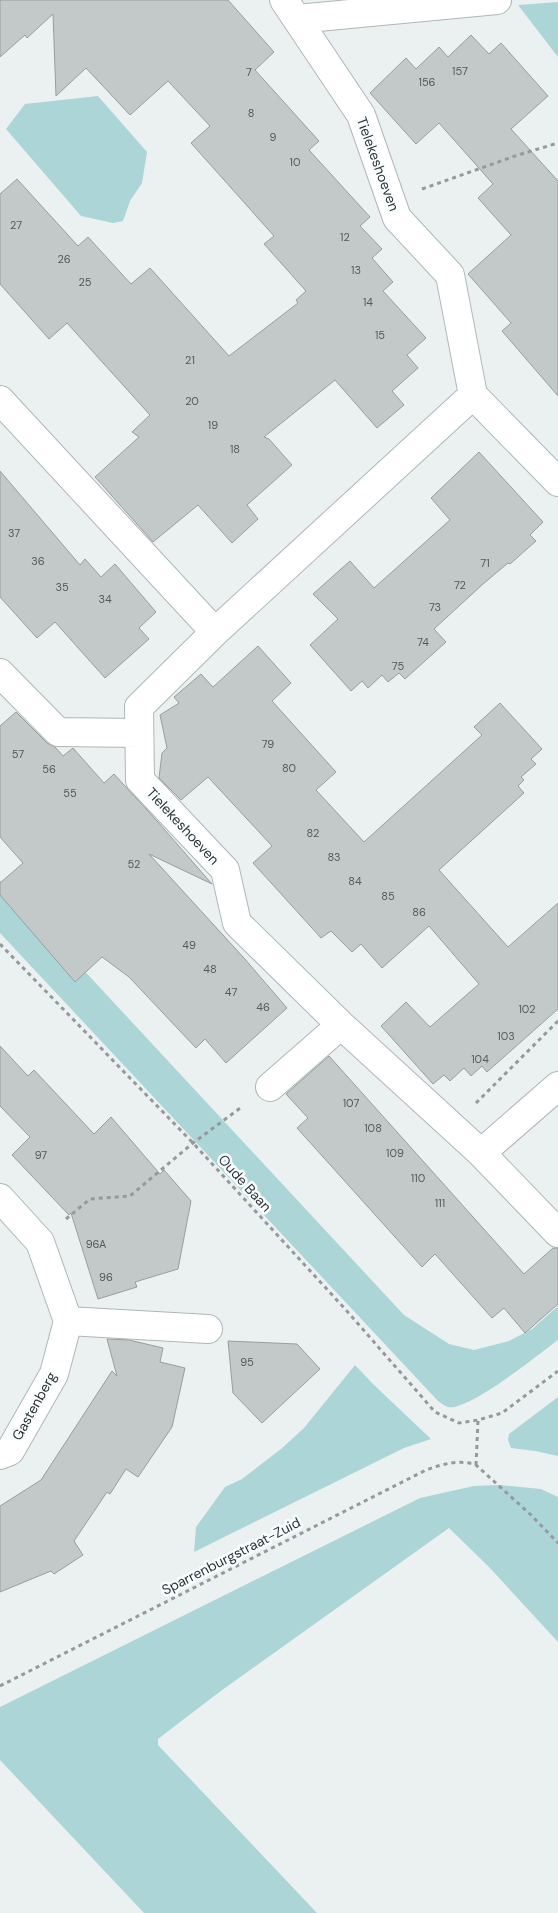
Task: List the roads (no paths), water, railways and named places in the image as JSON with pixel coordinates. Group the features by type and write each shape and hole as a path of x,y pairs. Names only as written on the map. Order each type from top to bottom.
{"street":[{"name":"Tielekeshoeven","path":"290,10 497,0"},
{"name":"Tielekeshoeven","path":"290,10 361,115 397,218 450,275 473,395 215,632 138,707 140,780 224,870 237,923 342,1025 481,1153 558,1233"},
{"path":"473,395 557,483"},
{"path":"0,400 215,632"},
{"path":"0,673 58,732 138,733"},
{"path":"270,1087 342,1025"},
{"path":"481,1153 558,1086"},
{"path":"0,1198 40,1242 68,1321 208,1328"},
{"name":"Gastenberg","path":"0,1455 10,1451 54,1374 68,1321"}]}
